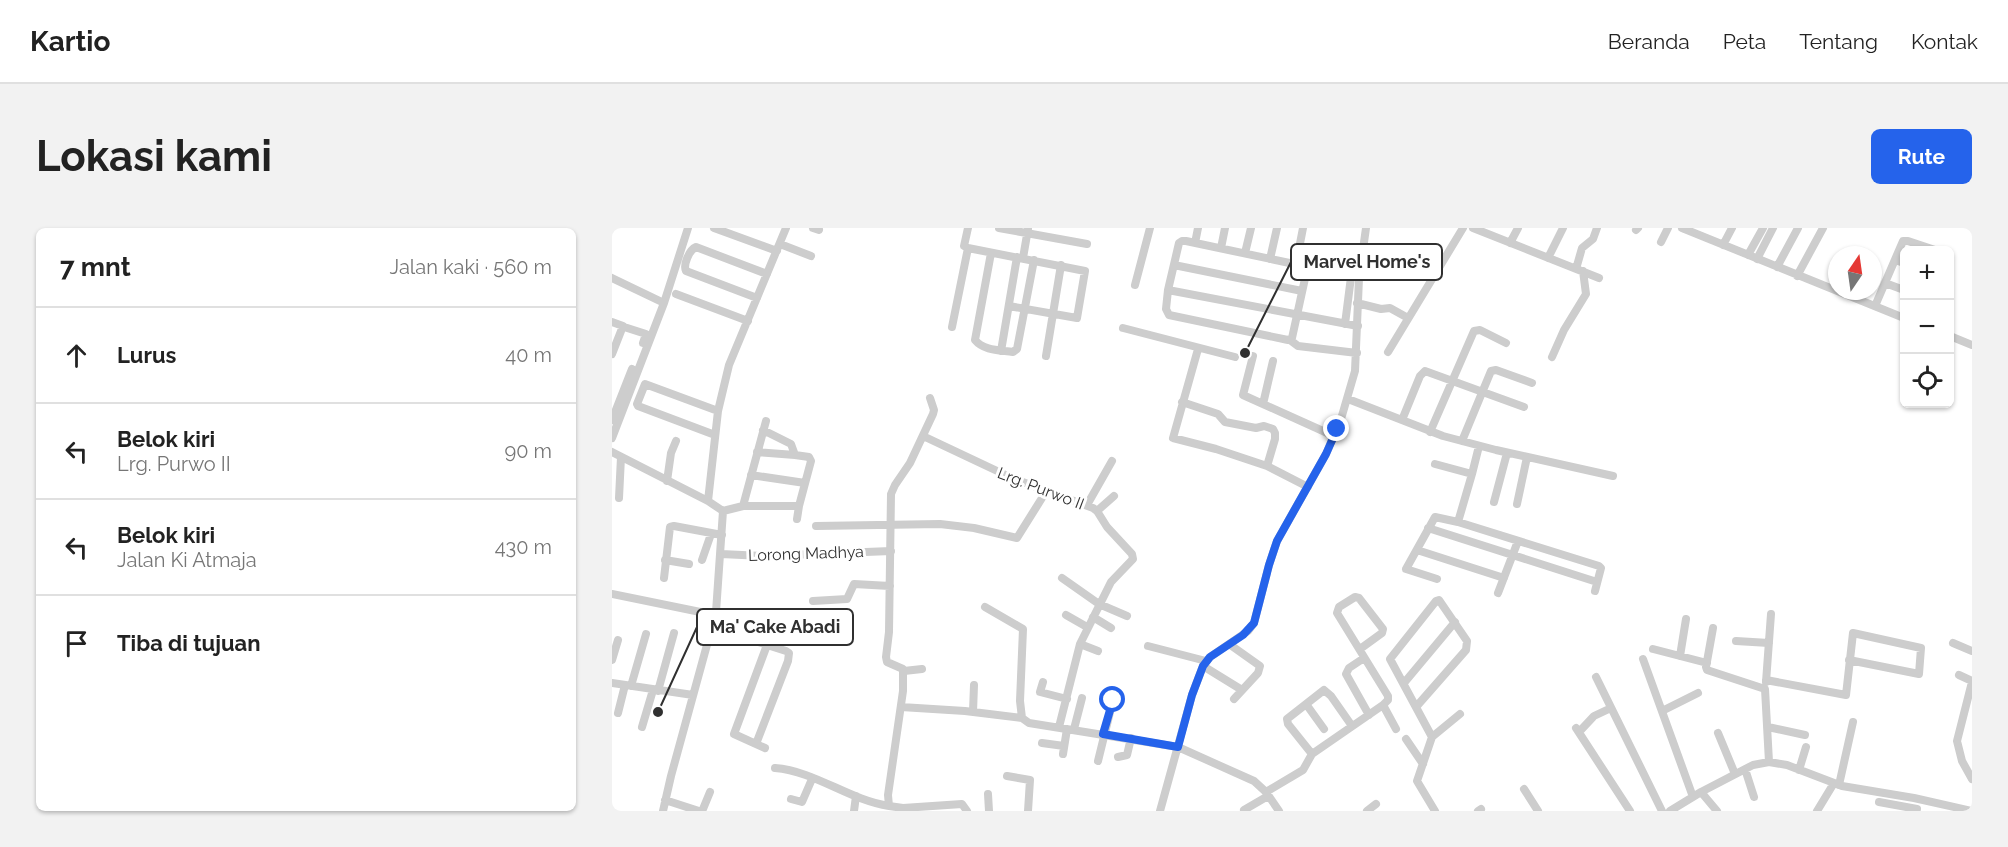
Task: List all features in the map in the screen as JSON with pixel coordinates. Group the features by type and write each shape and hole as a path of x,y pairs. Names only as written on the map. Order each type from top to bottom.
{"street":[{"path":"612,438 664,303 688,228"},
{"path":"714,228 810,256"},
{"path":"708,501 718,411 729,365 786,228"},
{"path":"969,228 964,246 968,248 1085,271 1077,318 1009,306"},
{"path":"999,228 1027,230 1087,244"},
{"path":"1135,285 1150,228"},
{"path":"1195,243 1198,228"},
{"path":"1221,248 1225,228"},
{"path":"1245,254 1251,228"},
{"path":"1270,259 1277,228"},
{"path":"1290,340 1306,274 1300,266 1303,228"},
{"path":"1160,811 1192,695 1204,664 1248,631 1254,623 1266,572 1277,541 1335,436 1355,371 1361,257 1366,228"},
{"path":"1388,352 1463,228"},
{"path":"1473,228 1599,278"},
{"path":"1510,243 1518,228"},
{"path":"1548,258 1563,228"},
{"path":"1552,357 1564,330 1586,294 1579,270 1582,248 1593,239 1598,228"},
{"path":"1662,240 1668,228"},
{"path":"1682,228 1696,231 1797,276 1900,316"},
{"path":"1723,245 1732,228"},
{"path":"1753,257 1763,228"},
{"path":"1753,257 1773,228"},
{"path":"1777,267 1798,228"},
{"path":"1797,276 1823,228"},
{"path":"1001,351 1027,230"},
{"path":"1344,324 1351,277 1181,241 1168,290 1166,309 1168,315 1290,340 1298,346 1357,353"},
{"path":"1902,246 1904,241 1921,246"},
{"path":"757,298 686,271 684,267 691,250 696,247 767,274"},
{"path":"952,327 968,248"},
{"path":"1875,306 1900,249"},
{"path":"991,253 975,340 982,346 1001,351 1013,352 1017,349 1034,260"},
{"path":"1895,260 1900,262"},
{"path":"1046,356 1061,265"},
{"path":"1174,265 1302,291"},
{"path":"612,278 664,303"},
{"path":"1885,283 1900,288"},
{"path":"1168,290 1358,326"},
{"path":"676,294 748,321"},
{"path":"1358,303 1381,309 1390,308 1408,318"},
{"path":"612,322 646,334 612,420"},
{"path":"612,354 623,326 621,326"},
{"path":"1123,328 1235,357"},
{"path":"1430,432 1474,331 1480,330 1506,343"},
{"path":"1954,338 1972,345"},
{"path":"1198,349 1172,436 1174,440 1216,449 1267,466 1308,487"},
{"path":"1253,356 1243,395 1335,436"},
{"path":"1263,404 1273,361"},
{"path":"1461,441 1490,373 1494,370 1532,383"},
{"path":"1402,420 1423,372 1430,372 1524,407"},
{"path":"716,435 637,404 645,384 718,411"},
{"path":"922,669 903,671 887,662 891,551 889,525 892,489 910,463 934,410 930,398"},
{"path":"1348,399 1430,432 1507,453 1613,476"},
{"path":"1182,402 1218,414 1225,422 1273,429 1275,439 1267,466"},
{"path":"743,506 765,425 791,444 795,455"},
{"name":"Lrg. Purwo II","path":"923,436 981,464 1087,505 1097,511 1107,527 1133,556 1111,582 1080,644 1068,699 1067,728"},
{"path":"667,481 671,453 676,441"},
{"path":"1458,522 1479,446"},
{"path":"757,452 811,458 797,519"},
{"path":"1494,502 1507,453"},
{"path":"616,454 723,511 743,506 799,506"},
{"path":"616,454 619,498"},
{"path":"1518,504 1527,457"},
{"path":"1087,505 1112,461"},
{"path":"1435,464 1472,474"},
{"path":"751,475 805,483"},
{"path":"816,526 955,525 1017,538 1047,490"},
{"path":"1097,511 1114,496"},
{"path":"663,811 715,615 723,511"},
{"path":"1428,528 1513,555 1596,586 1601,568 1458,522 1435,517 1428,528 1406,569 1437,579"},
{"path":"664,578 670,527 722,535"},
{"path":"702,560 711,534"},
{"path":"1498,593 1518,541"},
{"path":"1416,550 1504,578"},
{"name":"Lorong Madhya","path":"721,554 763,556 891,551"},
{"path":"665,560 690,564"},
{"path":"1062,578 1099,604 1127,616"},
{"path":"813,601 845,600 854,584 890,586"},
{"path":"612,594 715,615"},
{"path":"1244,810 1303,770 1312,754 1369,715 1388,700 1388,696 1362,653 1337,611 1339,607 1355,597 1359,598 1383,627 1383,630 1362,653 1349,668 1346,674 1369,715"},
{"path":"1416,707 1466,650 1467,641 1441,601 1436,601 1390,661 1432,737"},
{"path":"985,607 1023,629 1020,701 1022,718"},
{"path":"1769,762 1766,684 1771,614"},
{"path":"1066,615 1088,627"},
{"path":"1093,617 1111,628"},
{"path":"1680,656 1686,619"},
{"path":"1404,683 1455,622"},
{"path":"712,627 786,651 789,656 756,744"},
{"path":"1708,667 1713,628"},
{"path":"642,727 674,633"},
{"path":"1653,649 1766,684 1845,695 1853,633 1921,648 1919,674 1850,660"},
{"path":"618,713 646,634"},
{"path":"612,660 618,640"},
{"path":"1736,640 1769,643"},
{"path":"1953,643 1972,651"},
{"path":"1080,644 1098,651"},
{"path":"1229,644 1260,666 1258,673 1234,699"},
{"path":"765,748 734,734 767,645"},
{"path":"1149,646 1204,664 1242,690"},
{"path":"1643,659 1693,797"},
{"path":"889,806 888,795 901,707 903,671"},
{"path":"1959,675 1972,682 1957,741 1962,761 1972,779"},
{"path":"1596,677 1662,811"},
{"path":"1043,682 1040,692 1068,699"},
{"path":"612,683 693,695"},
{"path":"973,712 974,685"},
{"path":"1312,754 1287,722 1288,718 1325,690 1352,726"},
{"path":"1662,711 1698,693"},
{"path":"1042,743 1064,750 1067,728 1082,698"},
{"path":"1098,761 1113,700"},
{"path":"1306,704 1324,729"},
{"path":"1383,705 1396,729"},
{"path":"901,707 1022,718 1029,723 1178,747 1250,778 1267,794 1279,811"},
{"path":"1611,708 1593,717 1577,730 1630,811"},
{"path":"1435,811 1417,783 1417,779 1432,737 1460,714"},
{"path":"1816,811 1837,784 1853,722"},
{"path":"1768,727 1805,735"},
{"path":"1718,733 1735,774"},
{"path":"1118,757 1127,755 1131,738"},
{"path":"1406,739 1423,764"},
{"path":"1799,770 1806,747"},
{"path":"1670,811 1745,769 1769,762 1779,763 1917,809"},
{"path":"775,768 785,769 889,806 903,808 962,804 967,811"},
{"path":"1745,769 1754,797"},
{"path":"1007,776 1030,780 1028,811"},
{"path":"791,799 802,802 812,779"},
{"path":"1524,789 1538,811"},
{"path":"665,800 699,811 703,809 711,792"},
{"path":"1701,792 1717,811"},
{"path":"988,794 989,811"},
{"path":"854,811 856,796"},
{"path":"1880,798 1918,799 1972,811"},
{"path":"1875,811 1880,798"},
{"path":"1367,811 1376,804"}],"place":[{"name":"Marvel Home's","path":"1245,353"},
{"name":"Ma' Cake Abadi","path":"658,712"}],"route":[{"path":"1113,700 1103,734 1178,747 1192,695 1203,666 1210,657 1243,635 1254,623 1277,541 1326,454 1337,429"}]}
